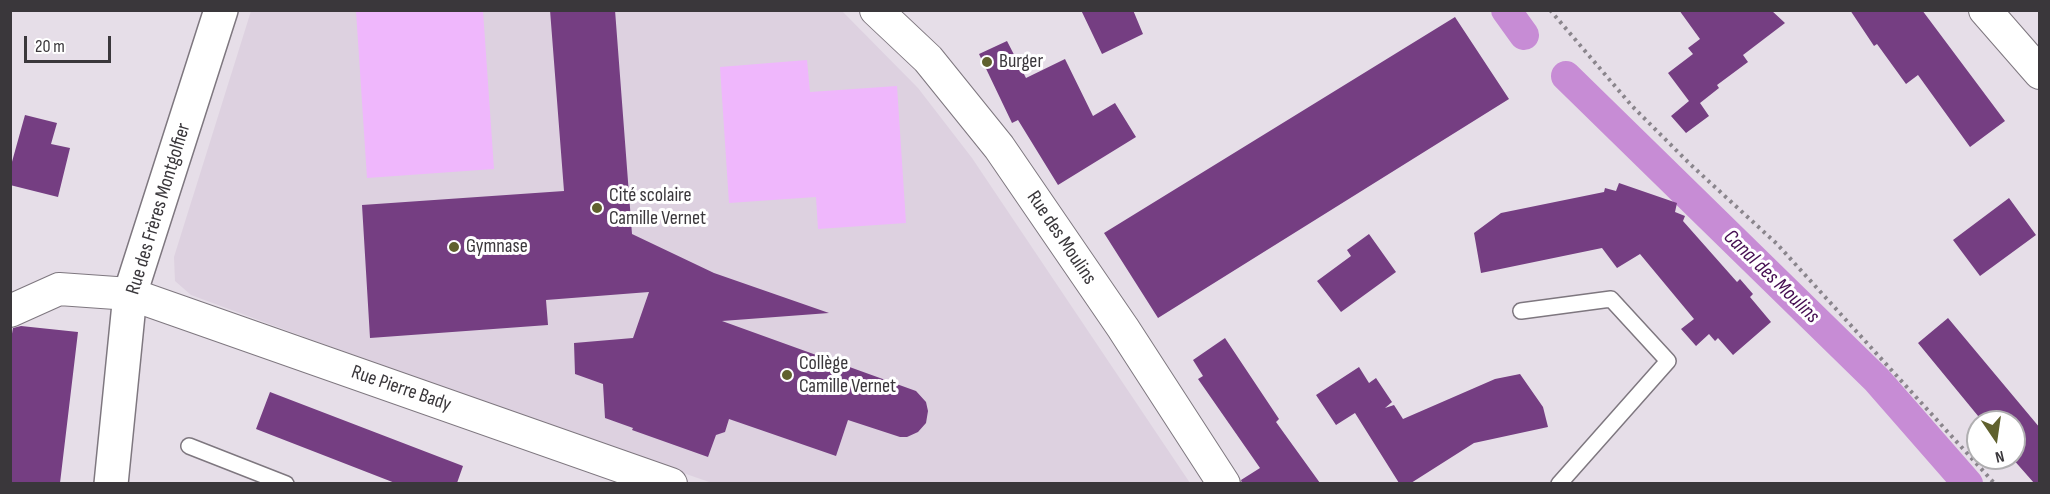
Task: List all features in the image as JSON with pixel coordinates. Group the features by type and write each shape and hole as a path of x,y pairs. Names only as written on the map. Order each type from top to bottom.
{"street":[{"name":"Rue des Frères Montgolfier","path":"111,483 130,294 221,10"},
{"name":"Rue des Moulins","path":"876,10 928,58 999,147 1123,328 1224,483"},
{"path":"1985,10 2040,73"},
{"name":"Rue Pierre Bady","path":"10,311 59,289 130,294 671,483"}],"lane":[{"path":"1521,311 1611,299 1668,361 1559,483"},
{"path":"189,446 286,483"}],"path":[{"path":"1550,10 1632,106 1691,165 1777,244 1995,483"}],"shaded area":[{"name":"Cité scolaire Camille Vernet","path":"251,11 842,11 918,88 972,158 1190,483 712,483 491,406 191,295 175,281 174,257"},
{"path":"356,11 483,11 494,169 367,178"},
{"path":"807,60 810,92 897,86 906,223 818,229 816,197 729,203 720,67"}],"building":[{"path":"550,10 615,10 632,234 714,273 829,313 722,321 916,391 926,402 928,411 926,423 918,432 907,437 900,437 848,420 836,456 729,419 725,432 716,435 708,457 605,418 603,384 575,374 574,343 633,338 649,292 546,300 548,325 370,338 362,205 564,191"},
{"path":"1081,10 1133,10 1143,34 1102,54"},
{"path":"1679,10 1771,10 1785,23 1743,55 1748,62 1717,85 1719,88 1700,103 1709,116 1686,133 1671,116 1689,101 1668,73 1693,54 1688,48 1700,39"},
{"path":"1850,10 1922,10 2005,121 1970,147 1918,75 1906,84 1877,44 1874,46"},
{"path":"1455,17 1509,99 1158,318 1104,233"},
{"path":"1007,41 1026,78 1065,59 1093,116 1115,103 1136,137 1058,185 1018,120 1012,123 979,54"},
{"path":"25,115 57,123 51,144 70,148 58,197 10,185 10,169"},
{"path":"1619,183 1677,203 1675,212 1685,216 1683,221 1737,282 1740,279 1753,294 1750,297 1771,322 1733,355 1718,338 1715,341 1709,334 1696,346 1681,329 1694,319 1640,254 1617,268 1602,248 1481,273 1474,233 1501,213 1604,192 1605,188 1616,191"},
{"path":"2009,198 2036,235 1980,276 1953,240"},
{"path":"1369,234 1396,272 1341,312 1317,281 1351,256 1347,250"},
{"path":"1948,318 2025,410 1973,410 1918,343"},
{"path":"21,326 78,332 60,483 10,483 10,345 13,328"},
{"path":"1225,338 1279,419 1276,422 1320,483 1242,483 1241,480 1260,468 1198,379 1203,376 1193,360"},
{"path":"1359,367 1369,383 1376,378 1392,402 1385,408 1394,405 1403,419 1495,379 1520,374 1543,407 1548,427 1474,443 1411,483 1399,483 1355,413 1336,425 1316,395"},
{"path":"270,392 463,466 457,483 395,483 256,429"},
{"path":"2026,411 2040,428 2040,483 2034,483 2023,470 2026,470"}],"waterway":[{"name":"Canal des Moulins","path":"1506,10 1524,35"},
{"name":"Canal des Moulins","path":"1566,76 1877,380 1968,484"}],"place":[{"name":"Burger","path":"987,62"},
{"name":"Cité scolaire Camille Vernet","path":"597,208"},
{"name":"Gymnase","path":"454,247"},
{"name":"Collège Camille Vernet","path":"787,375"}]}
